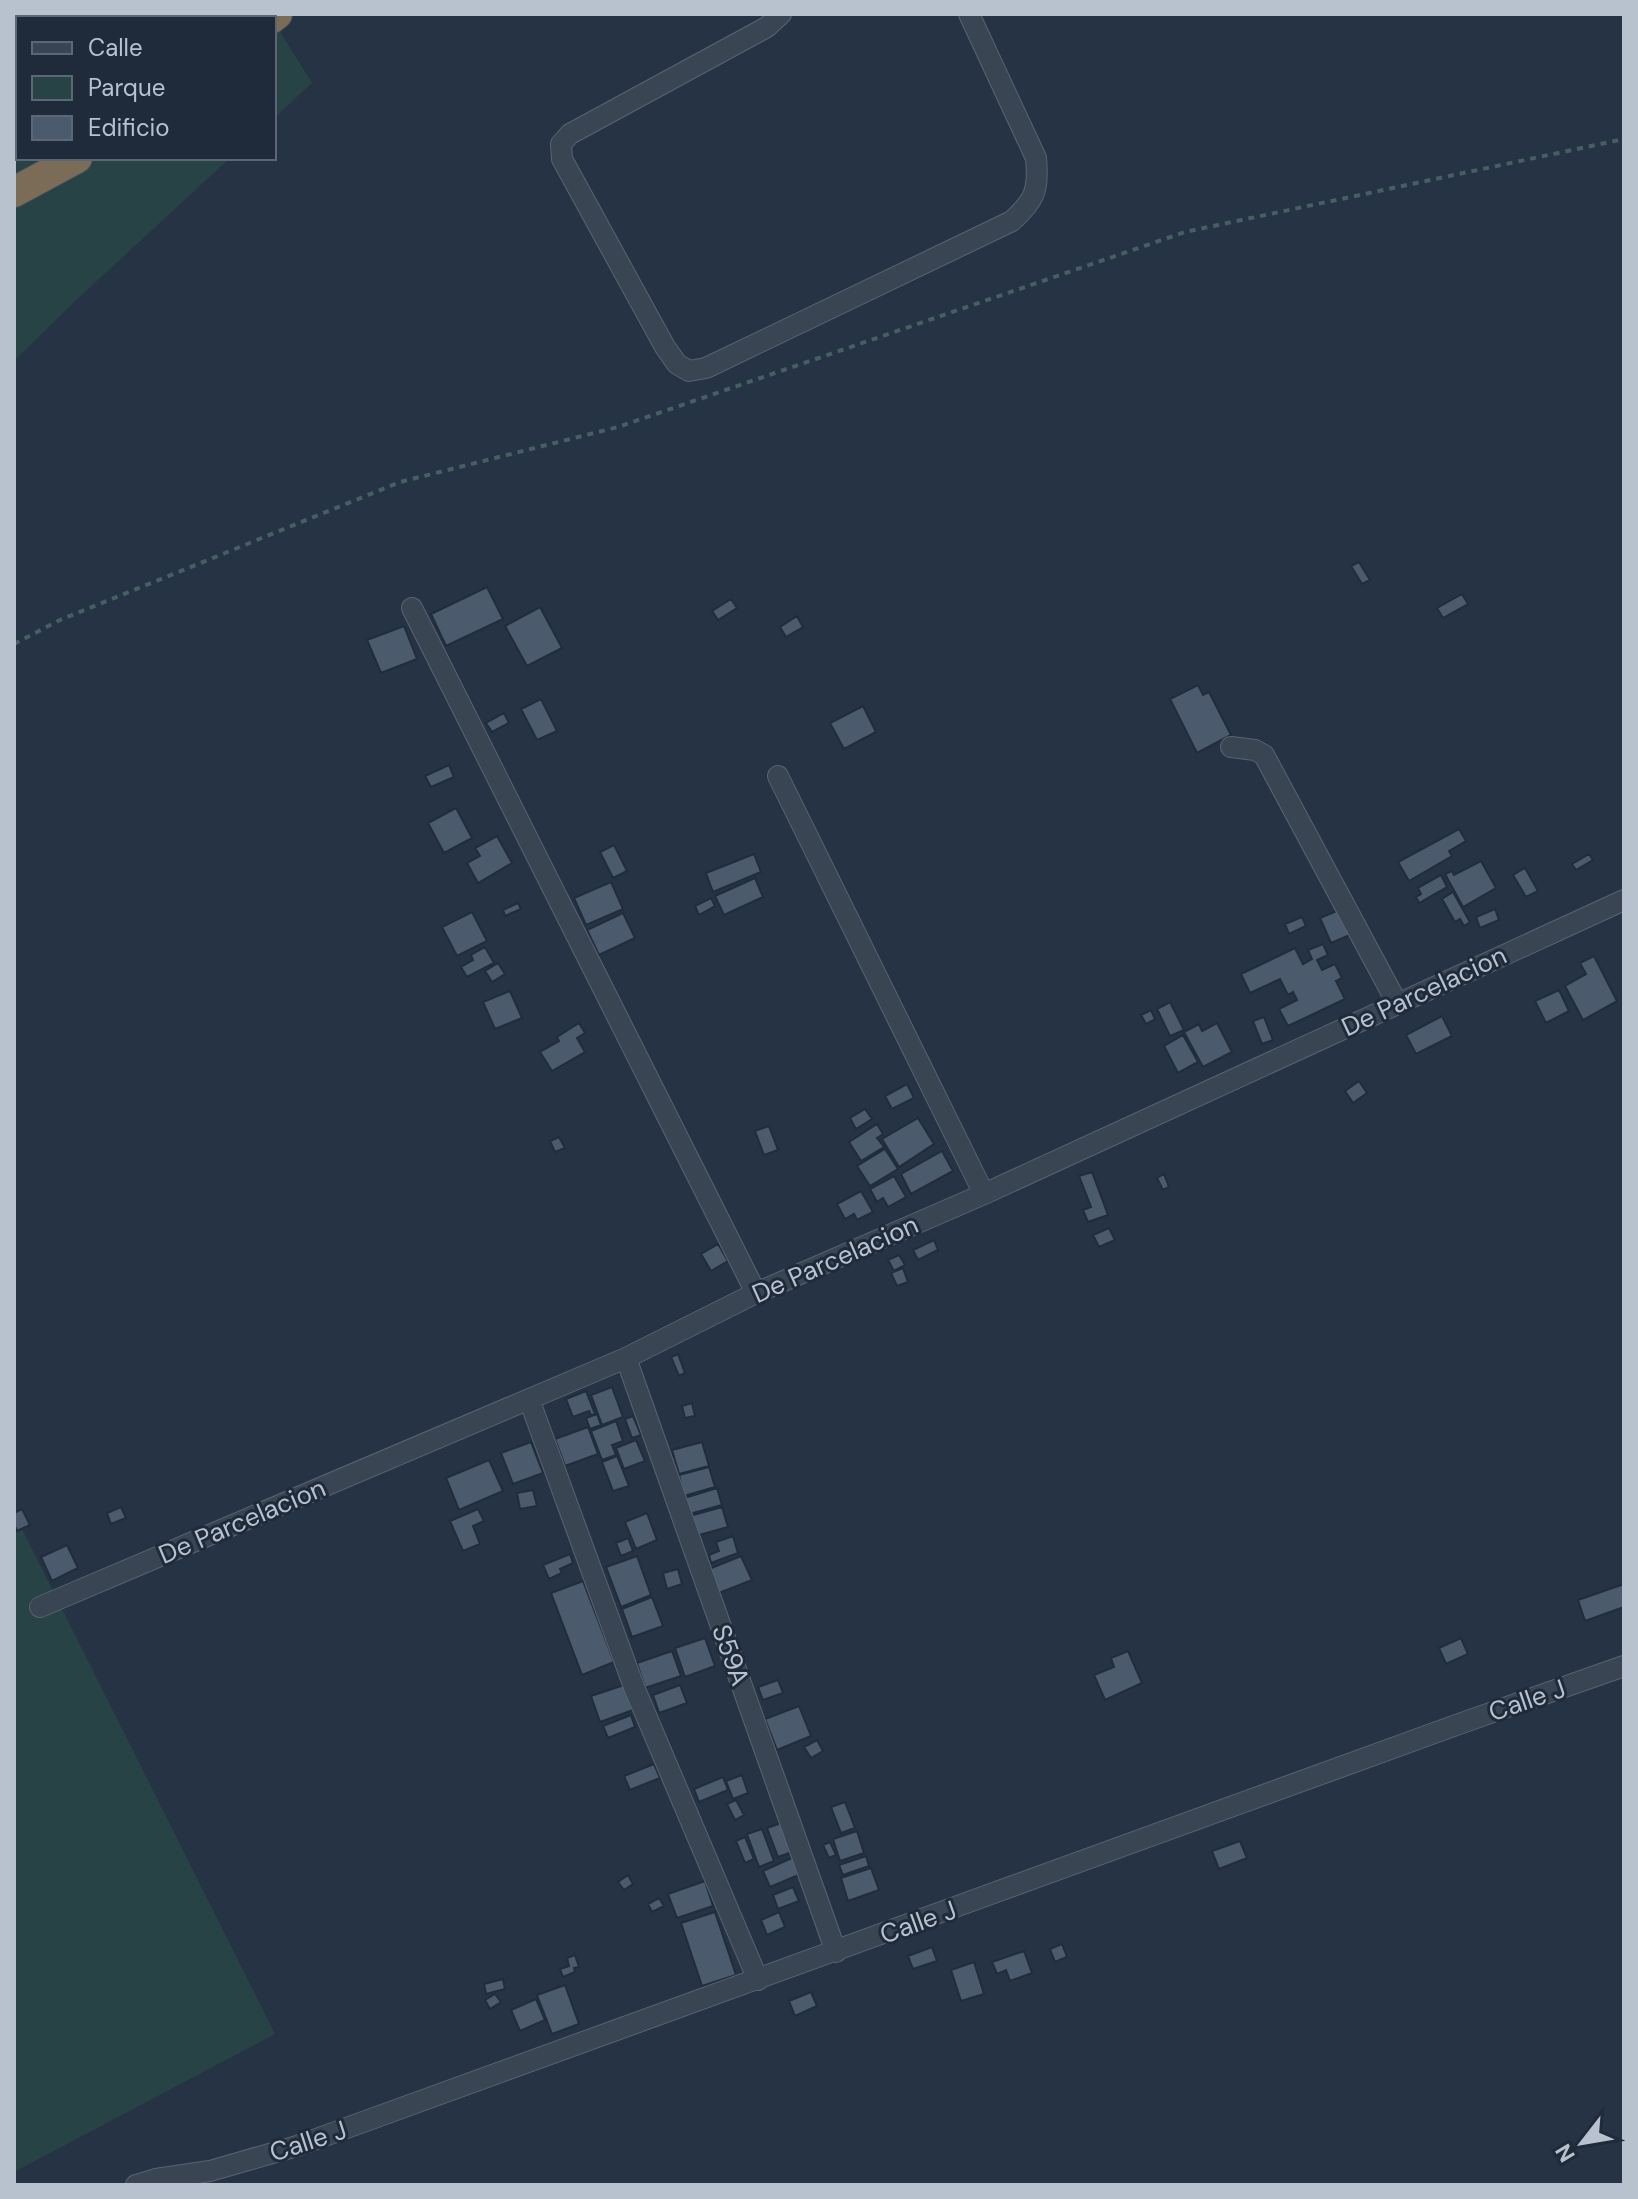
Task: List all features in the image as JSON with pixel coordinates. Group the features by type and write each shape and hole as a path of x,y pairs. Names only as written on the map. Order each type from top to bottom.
{"highway":[{"path":"14,192 73,160"}],"street":[{"path":"781,14 767,27 570,134 561,144 562,159 665,347 677,364 689,371 706,368 998,228 1012,221 1030,203 1038,181 1036,158 969,14"},
{"path":"412,608 756,1293"},
{"path":"1231,747 1255,750 1264,755 1397,1003"},
{"path":"778,776 984,1194"},
{"name":"De Parcelacion","path":"40,1607 626,1358 756,1293 984,1194 1624,900"},
{"name":"S59A","path":"626,1358 836,1952"},
{"path":"529,1399 634,1687 758,1980"},
{"name":"Calle J","path":"136,2185 156,2179 212,2178 1624,1666"}],"path":[{"path":"14,644 60,620 400,482 618,427 1185,232 1624,139"}],"green space":[{"path":"14,14 270,16 16,16 14,84"},
{"path":"276,25 312,83 276,116"},
{"path":"16,111 16,160 228,160 14,361"},
{"path":"14,1513 275,2034 14,2172"}],"building":[{"path":"1359,562 1370,580 1362,584 1351,566"},
{"path":"487,587 503,619 446,646 431,614"},
{"path":"1462,594 1468,604 1443,618 1437,608"},
{"path":"731,599 737,608 718,620 712,611"},
{"path":"540,607 562,648 527,666 505,626"},
{"path":"797,616 803,627 786,637 780,627"},
{"path":"404,626 417,659 381,673 367,640"},
{"path":"1198,685 1203,695 1209,692 1231,735 1197,753 1170,699"},
{"path":"541,699 557,731 537,740 521,709"},
{"path":"863,706 876,732 844,749 830,723"},
{"path":"504,713 509,723 492,732 486,723"},
{"path":"449,765 454,777 431,787 425,776"},
{"path":"456,808 472,838 444,853 428,823"},
{"path":"1459,829 1466,841 1449,851 1452,856 1409,881 1398,862"},
{"path":"497,836 512,863 478,883 467,863 480,856 475,848"},
{"path":"614,845 627,871 613,878 600,852"},
{"path":"754,854 761,872 713,892 706,873"},
{"path":"1589,854 1593,860 1576,870 1572,864"},
{"path":"1481,861 1496,888 1463,907 1445,874 1452,871 1454,875"},
{"path":"1525,868 1538,891 1526,897 1513,875"},
{"path":"1441,875 1447,887 1419,903 1416,897 1421,894 1418,888"},
{"path":"755,878 763,897 724,915 715,896"},
{"path":"611,882 623,909 586,925 574,898"},
{"path":"1453,892 1470,922 1464,926 1460,919 1455,922 1442,899"},
{"path":"711,898 715,906 699,915 695,906"},
{"path":"518,903 521,909 505,916 503,910"},
{"path":"1495,909 1499,920 1480,928 1476,917"},
{"path":"1339,910 1350,935 1331,943 1320,918"},
{"path":"472,912 487,941 457,956 442,927"},
{"path":"623,913 635,938 599,955 587,930"},
{"path":"1302,917 1306,926 1289,934 1285,924"},
{"path":"1323,944 1328,955 1317,960 1322,970 1335,964 1342,978 1336,981 1345,999 1288,1026 1279,1009 1297,1000 1293,992 1288,995 1280,979 1250,993 1241,974 1295,948 1303,964 1312,959 1308,950"},
{"path":"485,947 494,963 467,977 461,967 473,960 471,955"},
{"path":"1594,956 1617,1001 1583,1020 1565,986 1586,974 1580,963"},
{"path":"498,963 505,974 492,982 485,971"},
{"path":"1559,990 1569,1011 1546,1023 1535,1001"},
{"path":"510,991 522,1018 495,1029 483,1002"},
{"path":"1170,1002 1184,1030 1170,1036 1157,1009"},
{"path":"1151,1010 1155,1019 1146,1024 1141,1015"},
{"path":"1442,1016 1452,1036 1416,1054 1406,1035"},
{"path":"1264,1017 1273,1040 1262,1044 1253,1021"},
{"path":"579,1023 585,1033 577,1038 585,1052 552,1071 540,1052 559,1041 557,1037"},
{"path":"1217,1023 1232,1052 1203,1067 1184,1032 1199,1024 1202,1031"},
{"path":"1183,1035 1198,1062 1178,1073 1164,1046"},
{"path":"1359,1081 1367,1093 1353,1103 1345,1091"},
{"path":"907,1084 914,1098 892,1109 885,1096"},
{"path":"865,1109 872,1119 856,1129 850,1118"},
{"path":"918,1118 934,1144 899,1167 882,1139"},
{"path":"877,1124 883,1134 877,1138 884,1147 861,1161 849,1142"},
{"path":"769,1126 778,1150 764,1155 755,1131"},
{"path":"559,1137 565,1148 555,1152 550,1141"},
{"path":"885,1149 898,1169 870,1186 857,1166"},
{"path":"942,1151 953,1171 911,1194 901,1174"},
{"path":"1092,1172 1108,1215 1088,1222 1083,1210 1091,1207 1079,1176"},
{"path":"1164,1174 1169,1187 1163,1190 1157,1178"},
{"path":"894,1176 906,1197 888,1207 883,1198 877,1202 870,1189"},
{"path":"861,1191 873,1212 857,1220 854,1214 845,1219 837,1204"},
{"path":"1109,1228 1115,1240 1099,1247 1093,1235"},
{"path":"934,1240 938,1250 918,1260 913,1250"},
{"path":"718,1244 728,1261 711,1271 701,1254"},
{"path":"899,1255 905,1265 894,1271 888,1260"},
{"path":"903,1268 908,1282 897,1286 891,1273"},
{"path":"678,1354 685,1373 679,1376 671,1357"},
{"path":"612,1387 623,1417 602,1425 591,1395"},
{"path":"586,1391 595,1414 591,1415 589,1411 573,1417 566,1399"},
{"path":"692,1403 695,1416 685,1418 682,1406"},
{"path":"597,1414 601,1425 590,1429 586,1418"},
{"path":"633,1416 641,1435 632,1438 625,1419"},
{"path":"616,1421 623,1441 612,1445 616,1455 602,1460 591,1431"},
{"path":"588,1427 598,1454 565,1466 555,1439"},
{"path":"636,1440 645,1461 624,1469 616,1448"},
{"path":"531,1442 543,1473 513,1484 501,1453"},
{"path":"702,1442 709,1466 679,1474 672,1450"},
{"path":"617,1456 629,1486 613,1491 602,1462"},
{"path":"489,1460 503,1491 459,1510 446,1478"},
{"path":"709,1467 715,1487 684,1496 679,1475"},
{"path":"717,1488 722,1505 686,1515 681,1499"},
{"path":"533,1490 537,1506 520,1509 517,1493"},
{"path":"121,1507 126,1518 111,1524 107,1513"},
{"path":"722,1507 728,1527 692,1537 686,1517"},
{"path":"22,1509 30,1525 17,1531 14,1513"},
{"path":"478,1509 484,1521 473,1526 480,1544 463,1551 450,1521"},
{"path":"647,1513 657,1540 636,1549 625,1522"},
{"path":"733,1536 738,1553 711,1563 709,1555 719,1551 716,1542"},
{"path":"628,1538 633,1551 621,1556 616,1543"},
{"path":"67,1545 78,1568 52,1581 41,1557"},
{"path":"570,1554 573,1563 549,1579 543,1565"},
{"path":"637,1556 651,1595 621,1607 606,1567"},
{"path":"741,1556 752,1580 719,1593 709,1569"},
{"path":"678,1569 682,1584 667,1589 663,1573"},
{"path":"583,1581 614,1662 582,1675 551,1593"},
{"path":"1624,1584 1624,1607 1585,1621 1578,1600"},
{"path":"652,1597 663,1626 632,1637 622,1609"},
{"path":"705,1638 715,1666 685,1677 675,1648"},
{"path":"1461,1638 1468,1654 1446,1664 1439,1648"},
{"path":"672,1651 681,1676 645,1688 637,1663"},
{"path":"1128,1651 1142,1683 1105,1700 1094,1675 1114,1667 1111,1658"},
{"path":"778,1680 783,1693 763,1700 758,1687"},
{"path":"624,1685 633,1710 600,1722 591,1696"},
{"path":"680,1685 687,1703 659,1713 653,1695"},
{"path":"799,1706 811,1736 777,1750 765,1719"},
{"path":"631,1715 635,1727 608,1738 603,1726"},
{"path":"817,1740 823,1751 811,1758 804,1747"},
{"path":"654,1764 660,1778 630,1790 624,1776"},
{"path":"742,1775 748,1793 733,1799 726,1781"},
{"path":"723,1777 728,1790 699,1802 694,1789"},
{"path":"736,1800 744,1815 735,1820 727,1804"},
{"path":"845,1802 855,1828 841,1833 831,1807"},
{"path":"781,1823 792,1852 778,1857 767,1828"},
{"path":"762,1829 774,1861 759,1867 747,1834"},
{"path":"857,1831 864,1853 840,1861 833,1839"},
{"path":"745,1837 754,1859 745,1863 736,1841"},
{"path":"1240,1841 1247,1858 1219,1869 1212,1851"},
{"path":"830,1842 836,1855 829,1858 823,1845"},
{"path":"866,1856 869,1866 843,1875 839,1865"},
{"path":"794,1857 801,1874 770,1887 763,1871"},
{"path":"871,1868 879,1890 848,1901 841,1878"},
{"path":"628,1875 633,1884 624,1890 618,1882"},
{"path":"705,1881 713,1906 677,1918 668,1894"},
{"path":"793,1887 799,1901 778,1909 773,1895"},
{"path":"659,1898 664,1906 652,1912 648,1904"},
{"path":"715,1912 736,1975 702,1986 681,1923"},
{"path":"779,1912 785,1927 767,1935 761,1920"},
{"path":"1062,1944 1067,1957 1055,1962 1050,1949"},
{"path":"932,1947 937,1961 913,1969 908,1956"},
{"path":"1024,1951 1032,1973 1010,1981 1006,1970 997,1974 992,1962"},
{"path":"575,1955 579,1967 563,1977 560,1969 569,1966 567,1958"},
{"path":"974,1962 984,1994 961,2001 951,1970"},
{"path":"503,1979 505,1989 486,1994 484,1984"},
{"path":"565,1985 579,2024 552,2034 537,1995"},
{"path":"811,1992 817,2006 795,2016 789,2001"},
{"path":"495,1994 501,2002 490,2009 485,2000"},
{"path":"536,1999 545,2020 520,2031 511,2010"}]}
